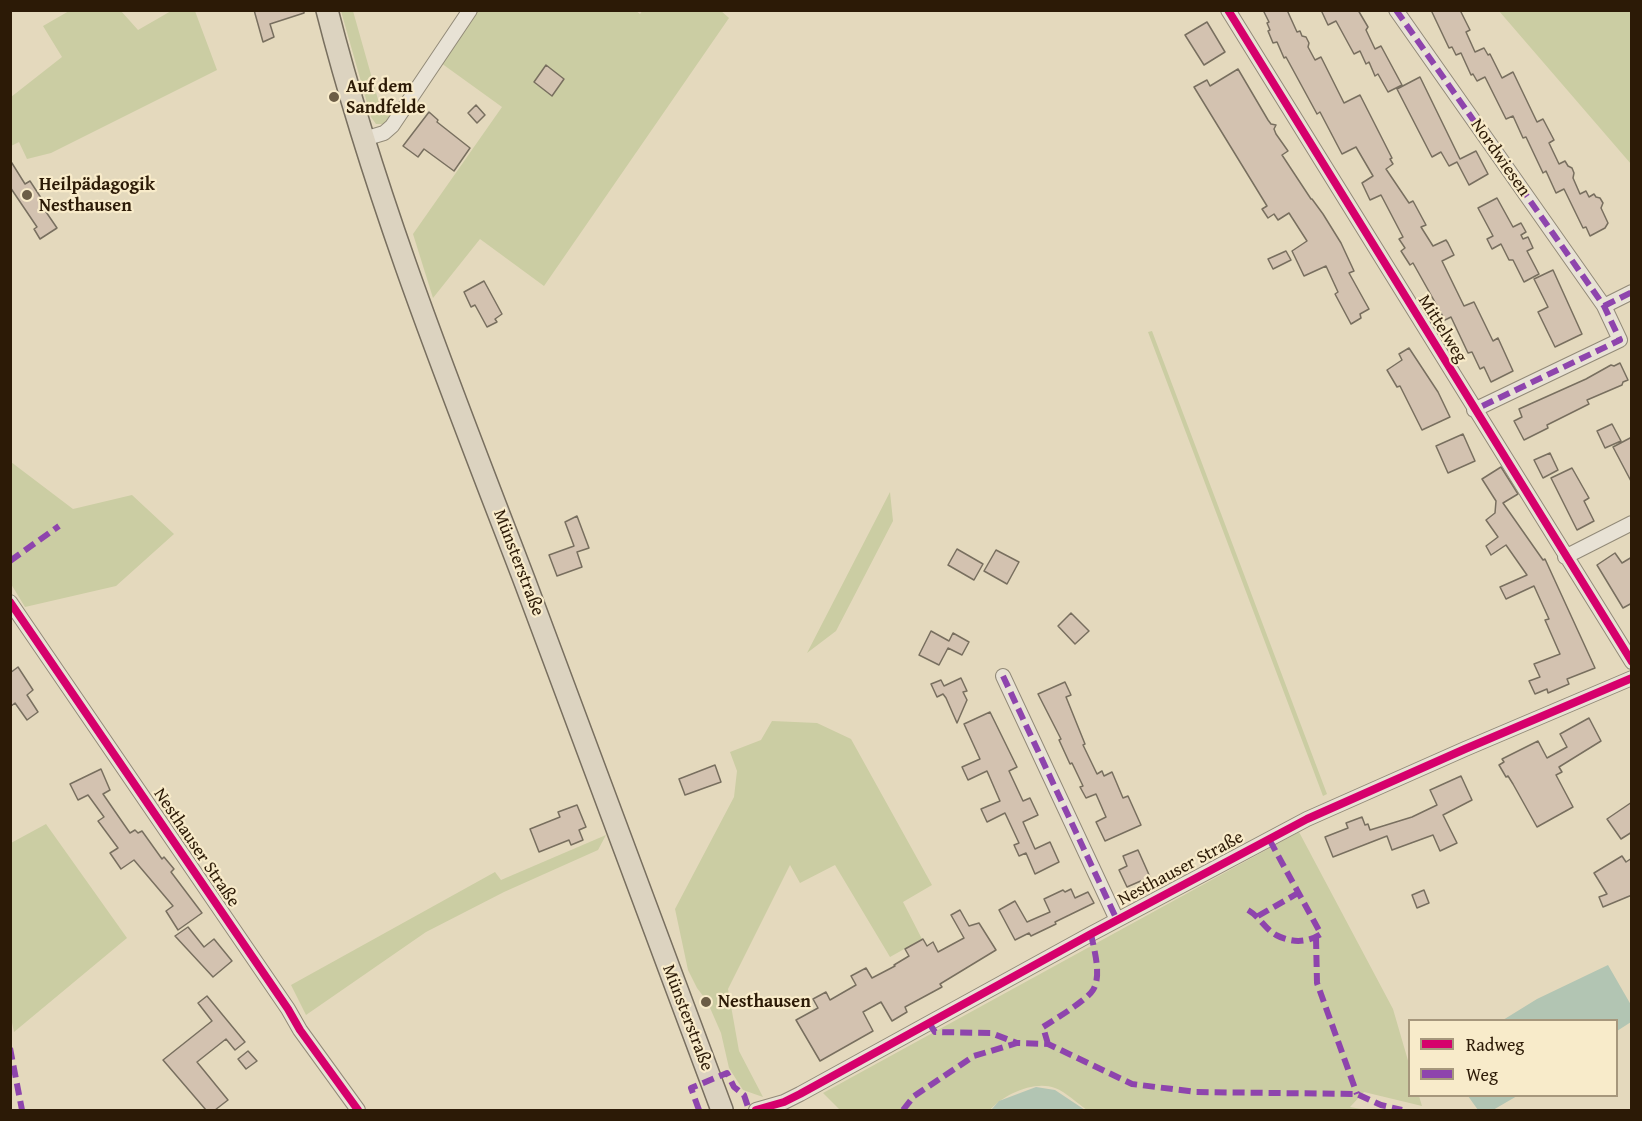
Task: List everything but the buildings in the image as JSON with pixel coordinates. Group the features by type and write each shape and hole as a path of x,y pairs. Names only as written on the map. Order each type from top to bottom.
{"main road":[{"name":"Münsterstraße","path":"327,10 338,55 364,139 441,363 611,808 722,1110"}],"street":[{"path":"364,139 384,133 392,126 470,10"},
{"name":"Mittelweg","path":"1228,10 1632,662"},
{"name":"Nordwiesen","path":"1396,10 1626,338 1474,410"},
{"path":"1604,306 1632,292"},
{"path":"1565,557 1632,523"},
{"name":"Nesthauser Straße","path":"10,602 282,1000 300,1030 358,1110"},
{"name":"Nesthauser Straße","path":"1003,676 1117,920"},
{"name":"Nesthauser Straße","path":"756,1110 784,1102 800,1094 1117,920 1307,819 1632,678"}],"green space":[{"path":"635,10 640,14 643,10 720,10 729,18 544,286 480,239 433,298 413,234 502,107 441,63 475,11"},
{"path":"69,11 121,11 138,30 171,11 195,11 217,70 51,153 27,159 19,142 11,146 11,97 62,57 43,26"},
{"path":"341,11 353,11 379,103 395,112 386,124 376,124 371,117"},
{"path":"1499,11 1631,11 1631,164"},
{"path":"1152,331 1327,794 1323,796 1148,332"},
{"path":"11,462 73,509 132,495 174,534 116,586 25,607 11,584"},
{"path":"890,492 893,521 836,631 807,653"},
{"path":"772,721 817,723 851,739 932,885 903,902 922,939 890,957 835,865 800,883 790,865 728,989 739,1051 763,1097 743,1090 729,1068 721,1033 707,1001 688,970 675,909 734,797 737,771 730,752 761,740"},
{"path":"46,824 127,938 14,1032 10,1013 11,843"},
{"path":"1299,832 1393,1009 1408,1061 1408,1097 1419,1097 1422,1106 1364,1092 1350,1107 1367,1110 1087,1110 1055,1088 1038,1086 1011,1094 990,1110 840,1110 823,1093"},
{"path":"606,835 598,850 504,892 426,932 306,1015 291,985 495,872 501,880"}],"shaded area":[{"path":"1608,965 1631,1005 1631,1022 1618,1030 1618,1019 1505,1019 1537,999"},
{"path":"1036,1087 1055,1090 1085,1110 991,1110 999,1101"},
{"path":"1469,1097 1515,1097 1493,1110 1478,1110"}],"marked path":[{"path":"1396,10 1604,306 1620,340 1474,410"},
{"path":"1604,306 1632,292"},
{"path":"10,561 59,526"},
{"path":"1003,676 1117,920"},
{"path":"1248,910 1282,938 1293,941 1305,940 1321,934 1269,839"},
{"path":"1258,916 1298,893"},
{"path":"1048,1044 1043,1027 1084,999 1096,984 1096,962 1091,934"},
{"path":"1316,937 1317,983 1357,1094"},
{"path":"929,1023 935,1032 991,1033 1017,1043"},
{"path":"903,1110 914,1096 974,1056 1017,1043 1048,1044 1132,1084 1196,1092 1357,1094 1381,1105 1402,1110"},
{"path":"10,1048 22,1110"},
{"path":"699,1110 691,1088 727,1073 734,1087 744,1095 749,1110"}],"cycle path":[{"path":"1228,10 1632,662"},
{"path":"10,602 288,1009 300,1030 358,1110"},
{"path":"756,1110 784,1102 800,1094 1091,934 1307,819 1632,678"}],"place":[{"name":"Auf dem Sandfelde","path":"334,97"},
{"name":"Heilpädagogik Nesthausen","path":"27,195"},
{"name":"Nesthausen","path":"706,1002"}]}
